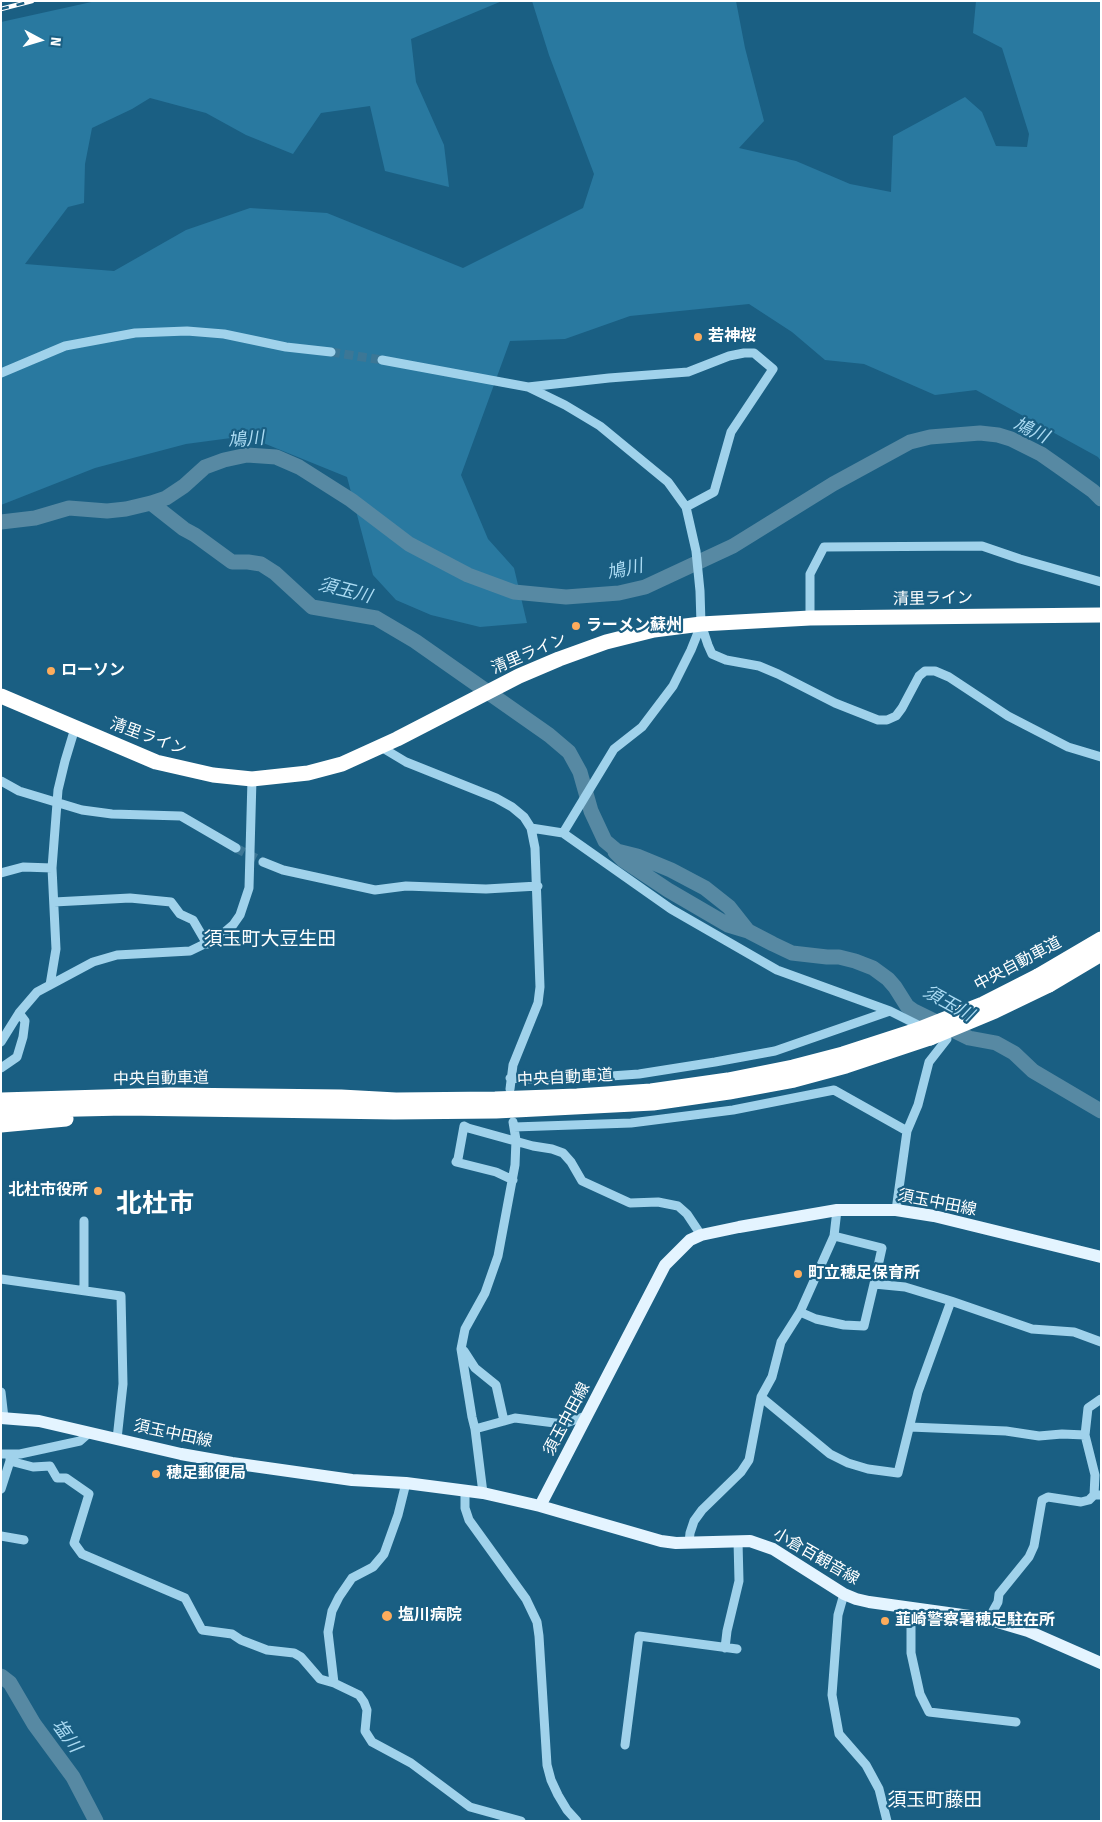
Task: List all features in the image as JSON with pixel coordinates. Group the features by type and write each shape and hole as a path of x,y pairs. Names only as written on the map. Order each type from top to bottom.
{"highway":[{"name":"清里ライン","path":"1,696 156,762 213,775 252,778 308,773 342,764 381,747 494,688 559,658 606,642 654,630 701,624 810,618 1101,615"},
{"name":"中央自動車道","path":"1043,980 1101,939"},
{"name":"中央自動車道","path":"1,1112 577,1096 651,1091 728,1080 793,1067 923,1034 982,1004 1043,980 1101,954"},
{"name":"中央自動車道","path":"1,1100 170,1095 341,1104"},
{"path":"1,1124 169,1108"}],"main road":[{"name":"須玉中田線","path":"3,1418 39,1421 181,1454 352,1480 406,1483 465,1490 540,1506 665,1265 690,1240 701,1235 837,1210 896,1210 934,1216 1101,1257"},
{"name":"小倉百観音線","path":"540,1506 652,1539 676,1543 738,1541 762,1544 844,1594 869,1602 988,1620 1028,1631 1101,1663"}],"street":[{"path":"1,373 65,346 134,333 187,331 224,334 286,347 332,352"},
{"path":"528,387 688,372 730,356 754,352 773,369 731,432 714,492 686,507"},
{"path":"382,360 528,387 565,405 600,426 668,482 686,507 696,551 700,584 701,624 712,654 726,660 759,666 835,703 878,720 888,720 896,716 919,676 925,671 934,671 949,678 1008,716 1068,747 1101,757"},
{"path":"810,618 810,574 824,547 982,546 1029,562 1101,582"},
{"path":"563,832 614,749 642,727 673,686 691,650 701,624"},
{"path":"50,985 56,949 52,868 57,802 65,761 75,728"},
{"path":"381,747 406,762 496,798 518,812 531,828 536,848 540,987 538,1003 516,1057 510,1078 510,1089"},
{"path":"1,1042 5,1027 20,1013 37,992 93,962 124,954 181,952 197,949 219,937 232,925 240,914 249,888 252,778"},
{"path":"1,781 19,791 82,810 112,814 181,816 236,848"},
{"path":"531,828 563,832 671,910 777,970 890,1011 947,1039 929,1062 918,1105 907,1131 896,1210"},
{"path":"263,862 283,870 375,890 406,886 486,889 538,886"},
{"path":"1,873 24,867 52,868"},
{"path":"54,902 130,898 171,902 180,914 193,920 207,944"},
{"path":"510,1078 554,1080 639,1074 716,1062 775,1051 890,1011"},
{"path":"1,1068 17,1057 23,1037 24,1021 20,1013"},
{"path":"483,1493 476,1429 472,1417 462,1346 465,1329 485,1294 498,1256 515,1165 516,1140 514,1124 632,1123 733,1110 834,1090 907,1131"},
{"path":"513,1180 496,1172 456,1162 464,1126 563,1153 571,1162 582,1181 630,1203 658,1202 678,1206 687,1214 701,1235"},
{"path":"689,1543 694,1521 702,1510 741,1472 749,1460 761,1397 772,1377 781,1342 800,1312 834,1236 837,1210"},
{"path":"84,1220 84,1290"},
{"path":"800,1312 816,1319 844,1325 864,1326 882,1248 834,1236"},
{"path":"1,1279 121,1296 123,1384 117,1439"},
{"path":"874,1284 904,1287 1032,1329 1074,1332 1101,1342"},
{"path":"761,1397 830,1454 848,1463 868,1469 898,1473 918,1392 951,1301"},
{"path":"462,1346 475,1368 496,1385 504,1420"},
{"path":"1,1392 3,1418"},
{"path":"988,1620 1000,1594 1029,1557 1034,1546 1042,1500 1048,1497 1081,1502 1090,1500 1098,1495 1085,1435 1088,1408 1101,1400"},
{"path":"476,1429 515,1418 529,1418 563,1424 586,1416"},
{"path":"910,1426 1006,1431 1038,1436 1085,1435"},
{"path":"7,1456 80,1441 89,1433"},
{"path":"1,1489 7,1456"},
{"path":"7,1456 33,1467 50,1466 57,1478 66,1478 89,1494 74,1543 82,1554 185,1598 202,1630 232,1634 267,1650 294,1653 301,1657 320,1679 334,1683 359,1695 364,1702 366,1710 365,1731 372,1742 411,1763 470,1806 521,1821"},
{"path":"334,1683 328,1632 332,1611 352,1578 373,1567 384,1554 406,1483"},
{"path":"465,1490 465,1508 469,1520 526,1599 537,1622 547,1765 558,1795 574,1820"},
{"path":"1,1536 24,1540"},
{"path":"725,1648 727,1631 739,1581 738,1541"},
{"path":"844,1594 838,1615 832,1695 839,1734 866,1765 879,1789 887,1821"},
{"path":"911,1607 911,1653 920,1694 929,1712 1016,1722"},
{"path":"625,1746 639,1636 737,1649"}],"shaded area":[{"path":"96,1 502,1 411,39 416,82 444,145 449,187 385,171 370,106 321,113 293,154 246,135 206,113 150,98 132,109 92,128 85,164 84,203 68,207 25,264 114,271 186,230 250,208 327,213 463,268 583,208 594,174 549,55 532,1 736,1 745,48 764,121 739,148 796,161 850,184 891,192 893,136 965,97 982,112 996,146 1027,147 1029,134 1002,48 973,33 976,1 1101,1 1101,461 1098,457 976,390 935,395 864,364 825,360 792,332 749,304 630,316 565,339 510,341 461,475 488,539 514,568 527,623 480,627 431,615 396,600 373,575 347,477 246,436 186,444 95,468 1,505 1,22"}],"waterway":[{"name":"鳩川","path":"1,522 35,518 69,508 107,511 126,509 166,498 184,486 205,467 224,460 247,455 276,457 299,467 351,500 409,544 468,575 514,592 566,597 619,593 645,587 733,546 833,484 910,442 930,437 980,433 1011,439 1041,454 1093,491 1101,499"},
{"name":"須玉川","path":"151,503 184,529 232,562 261,564 275,573 312,607 376,618 415,641 549,735 569,752 580,772 591,811 605,841 617,851 637,856 671,870 705,888 729,907 748,931 792,953 839,957 873,968 888,979 907,1006 914,1011 969,1038 996,1043 1014,1053 1033,1071 1101,1111"},
{"name":"須玉川","path":"615,852 623,860 668,890 728,925 748,931"},
{"name":"塩川","path":"1,1676 10,1683 34,1724 73,1777 96,1821"}],"tunnel":[{"path":"331,352 382,360"},
{"path":"236,848 263,862"}],"railway":[{"path":"1,9 32,1"}],"place":[{"name":"若神桜","path":"698,337"},
{"name":"ラーメン蘇州","path":"576,626"},
{"name":"ローソン","path":"51,671"},
{"name":"北杜市役所","path":"98,1191"},
{"name":"町立穂足保育所","path":"798,1274"},
{"name":"穂足郵便局","path":"156,1474"},
{"name":"塩川病院","path":"387,1616"},
{"name":"韮崎警察署穂足駐在所","path":"885,1621"}],"district":[{"name":"須玉町大豆生田","path":"270,940"},
{"name":"北杜市","path":"155,1205"},
{"name":"須玉町藤田","path":"935,1801"}]}
